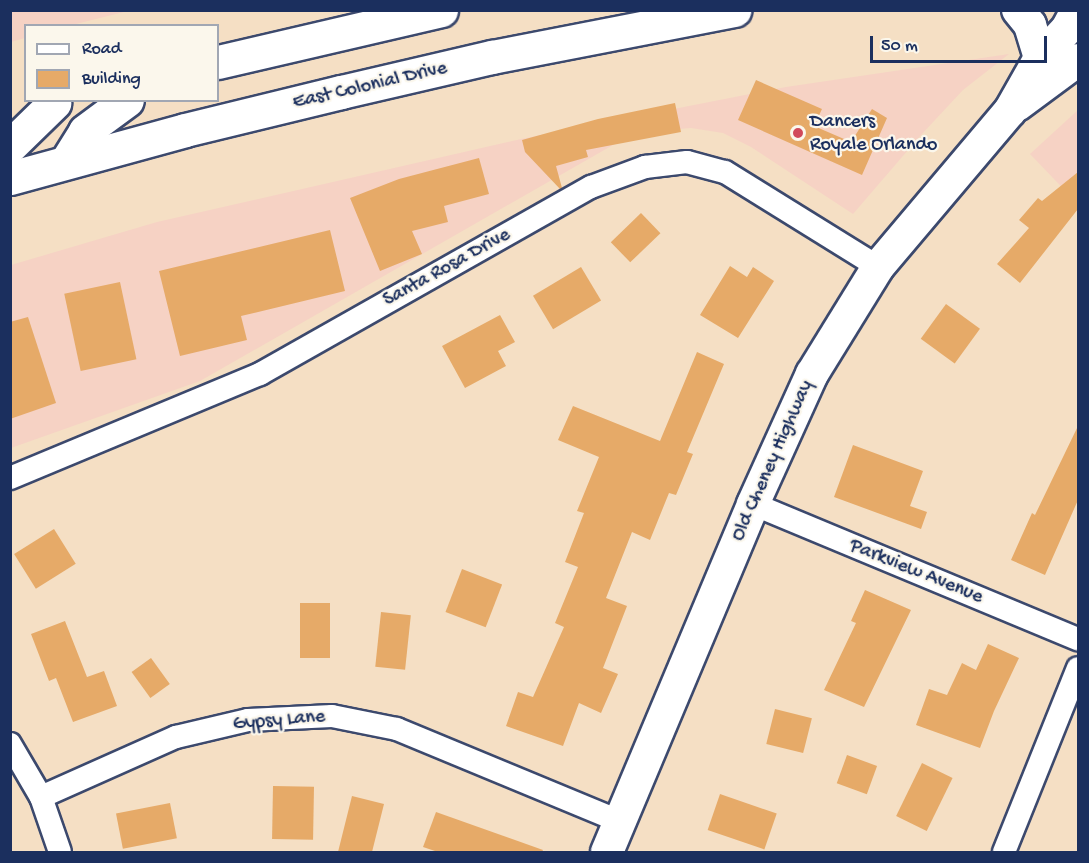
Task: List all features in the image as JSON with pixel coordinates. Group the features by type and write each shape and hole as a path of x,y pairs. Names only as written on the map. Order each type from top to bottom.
{"highway":[{"path":"219,62 441,10"},
{"name":"East Colonial Drive","path":"10,178 353,89 492,57 734,10"},
{"path":"10,116 59,102"},
{"path":"10,146 59,102"},
{"path":"66,162 85,130 124,102"}],"street":[{"path":"1018,10 1030,25 1040,58"},
{"name":"Old Cheney Highway","path":"607,852 753,504 812,374 878,267 1010,111 1040,58 1067,29 1077,10"},
{"name":"Old Cheney Highway","path":"1010,111 1078,60"},
{"name":"Santa Rosa Drive","path":"10,478 260,374 591,187 645,167 687,162 725,172 878,267"},
{"name":"Parkview Avenue","path":"753,504 1078,639"},
{"path":"1004,852 1078,668"},
{"name":"Gypsy Lane","path":"41,797 176,737 248,720 332,716 397,729 619,822"},
{"path":"10,744 41,797 60,852"}],"shaded area":[{"path":"11,10 128,10 76,24 24,24 24,38 11,42"},
{"path":"1009,54 963,90 853,214 751,147 723,133 691,128 655,131 620,141 200,381 11,448 11,265 157,222 521,139 786,87"},
{"path":"1078,110 1078,204 1030,154"}],"building":[{"name":"Dancers Royale Orlando","path":"756,80 822,109 814,126 851,142 872,109 887,118 862,175 738,120"},
{"path":"675,103 681,132 586,150 588,157 556,166 562,188 560,189 525,152 522,140 598,119"},
{"path":"479,158 489,194 444,206 448,222 412,231 422,254 380,271 350,198 399,179"},
{"path":"1078,172 1078,209 1020,283 997,264 1029,228 1019,220 1038,198 1042,201"},
{"path":"641,213 660,233 630,262 611,242"},
{"path":"330,230 345,291 241,316 247,340 180,356 159,271"},
{"path":"730,266 747,277 753,267 774,281 738,338 700,315"},
{"path":"581,267 601,300 553,329 533,296"},
{"path":"120,282 136,359 81,371 64,294"},
{"path":"946,304 980,329 955,363 921,339"},
{"path":"500,315 515,342 498,351 506,366 465,388 442,346"},
{"path":"28,317 56,403 10,419 10,322"},
{"path":"697,352 724,364 687,452 693,454 676,495 669,493 650,540 632,532 606,598 627,606 603,668 618,674 601,713 579,703 563,746 506,726 518,692 533,697 564,627 555,623 578,567 565,562 584,513 577,511 599,457 558,440 573,406 660,441"},
{"path":"1078,426 1078,500 1045,575 1011,560 1032,513 1035,515"},
{"path":"853,445 923,471 910,506 927,512 921,529 834,497"},
{"path":"54,529 76,564 36,589 14,554"},
{"path":"462,569 502,584 486,627 446,612"},
{"path":"865,590 911,610 864,707 824,690 856,623 851,621"},
{"path":"300,603 330,603 330,658 300,658"},
{"path":"381,612 411,615 405,670 375,667"},
{"path":"65,621 87,677 104,671 117,706 73,722 56,678 49,681 31,634"},
{"path":"988,644 1019,658 994,711 980,748 916,725 929,689 947,695 962,663 976,670"},
{"path":"151,658 170,684 150,698 132,672"},
{"path":"775,709 812,718 803,753 766,744"},
{"path":"847,755 877,766 867,794 837,783"},
{"path":"922,763 953,778 927,831 896,816"},
{"path":"273,786 314,787 313,840 272,839"},
{"path":"720,794 777,814 764,849 708,830"},
{"path":"352,796 384,804 372,852 338,852"},
{"path":"170,803 177,838 123,849 116,813"},
{"path":"436,812 543,850 542,852 438,852 423,847"}],"place":[{"name":"Dancers Royale Orlando","path":"798,133"}]}
